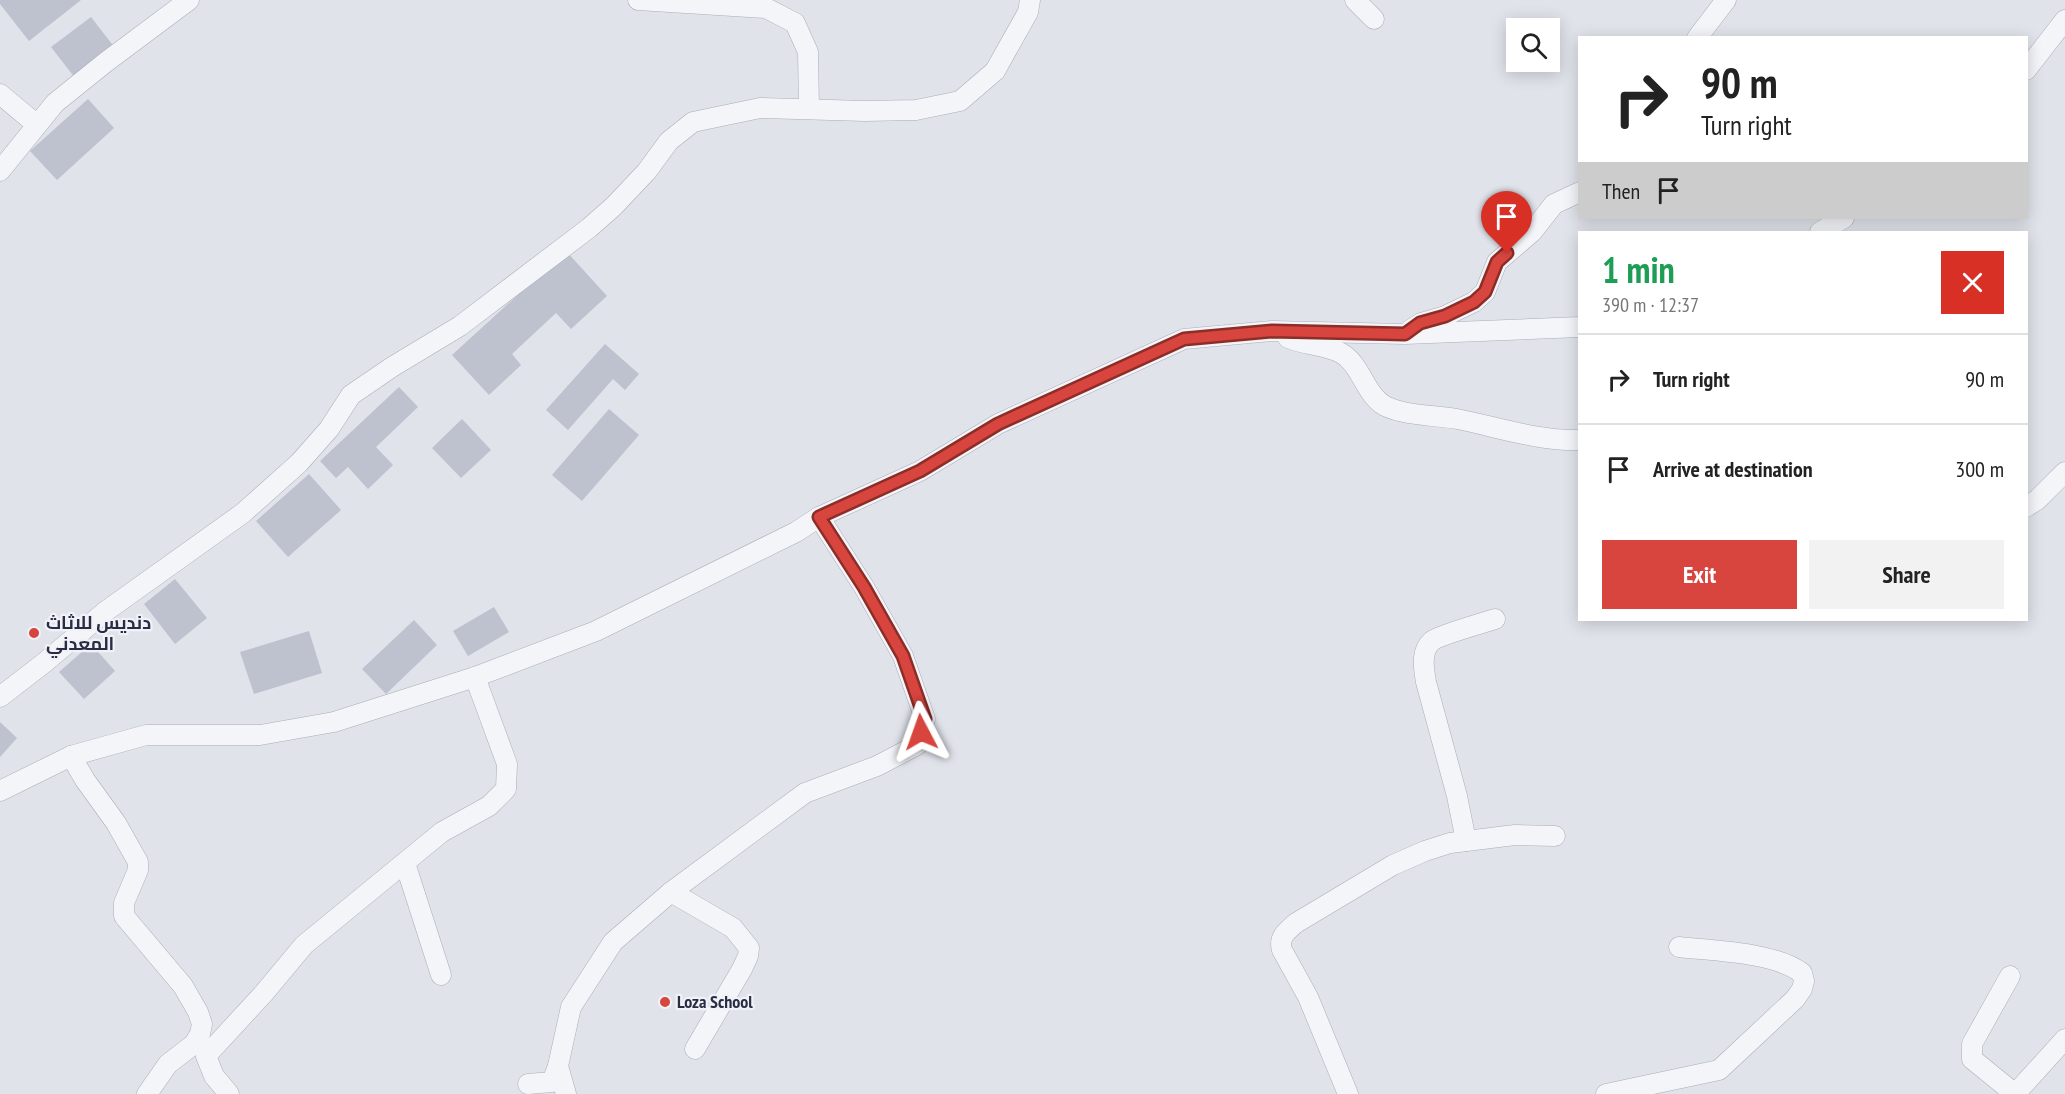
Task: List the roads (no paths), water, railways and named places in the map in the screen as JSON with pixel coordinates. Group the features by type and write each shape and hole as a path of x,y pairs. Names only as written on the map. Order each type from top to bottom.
{"street":[{"path":"0,171 36,124 63,96 189,0"},
{"path":"638,0 766,8 795,23 808,52 809,109"},
{"path":"0,697 106,611 243,513 299,463 329,429 351,395 460,326 590,228 614,207 647,171 669,141 693,122 760,108 916,110 960,102 995,71 1028,12 1030,0"},
{"path":"1355,0 1374,19"},
{"path":"1699,36 1726,0"},
{"path":"2028,67 2065,20"},
{"path":"0,94 36,124"},
{"path":"1405,334 1420,323 1445,316 1474,302 1485,292 1497,262 1532,232 1554,204 1578,193"},
{"path":"1822,231 1842,219"},
{"path":"0,790 71,756 146,735 260,735 323,724 475,677 596,631 786,537 819,517 920,471 998,424 1184,339 1272,331 1405,334 1578,327"},
{"path":"1272,331 1294,341 1342,353 1382,405 1396,410 1458,420 1523,435 1578,440"},
{"path":"2028,506 2037,500 2065,472"},
{"path":"528,1084 552,1082 558,1066 571,1007 614,942 671,892 805,793 877,766 917,745 925,719 903,656 864,587 819,517"},
{"path":"1466,841 1457,796 1426,682 1425,651 1432,641 1495,619"},
{"path":"229,1094 214,1076 206,1056 304,945 442,832 489,806 506,789 507,764 475,677"},
{"path":"71,756 116,823 138,862 138,870 124,903 124,916 183,986 202,1024 200,1034 194,1044 168,1064 147,1094"},
{"path":"1348,1094 1308,997 1282,950 1280,945 1283,934 1296,923 1393,865 1425,850 1450,843 1515,835 1555,837"},
{"path":"405,863 441,975"},
{"path":"671,892 733,928 749,948 742,969 695,1049"},
{"path":"1606,1094 1719,1070 1795,999 1802,989 1804,981 1802,973 1796,968 1754,956 1679,948"},
{"path":"2010,976 1972,1044 1972,1059 2015,1094 2065,1039"},
{"path":"558,1066 566,1094"}],"place":[{"name":"دنديس للاثاث المعدني","path":"34,633"},
{"name":"Loza School","path":"665,1002"}]}
